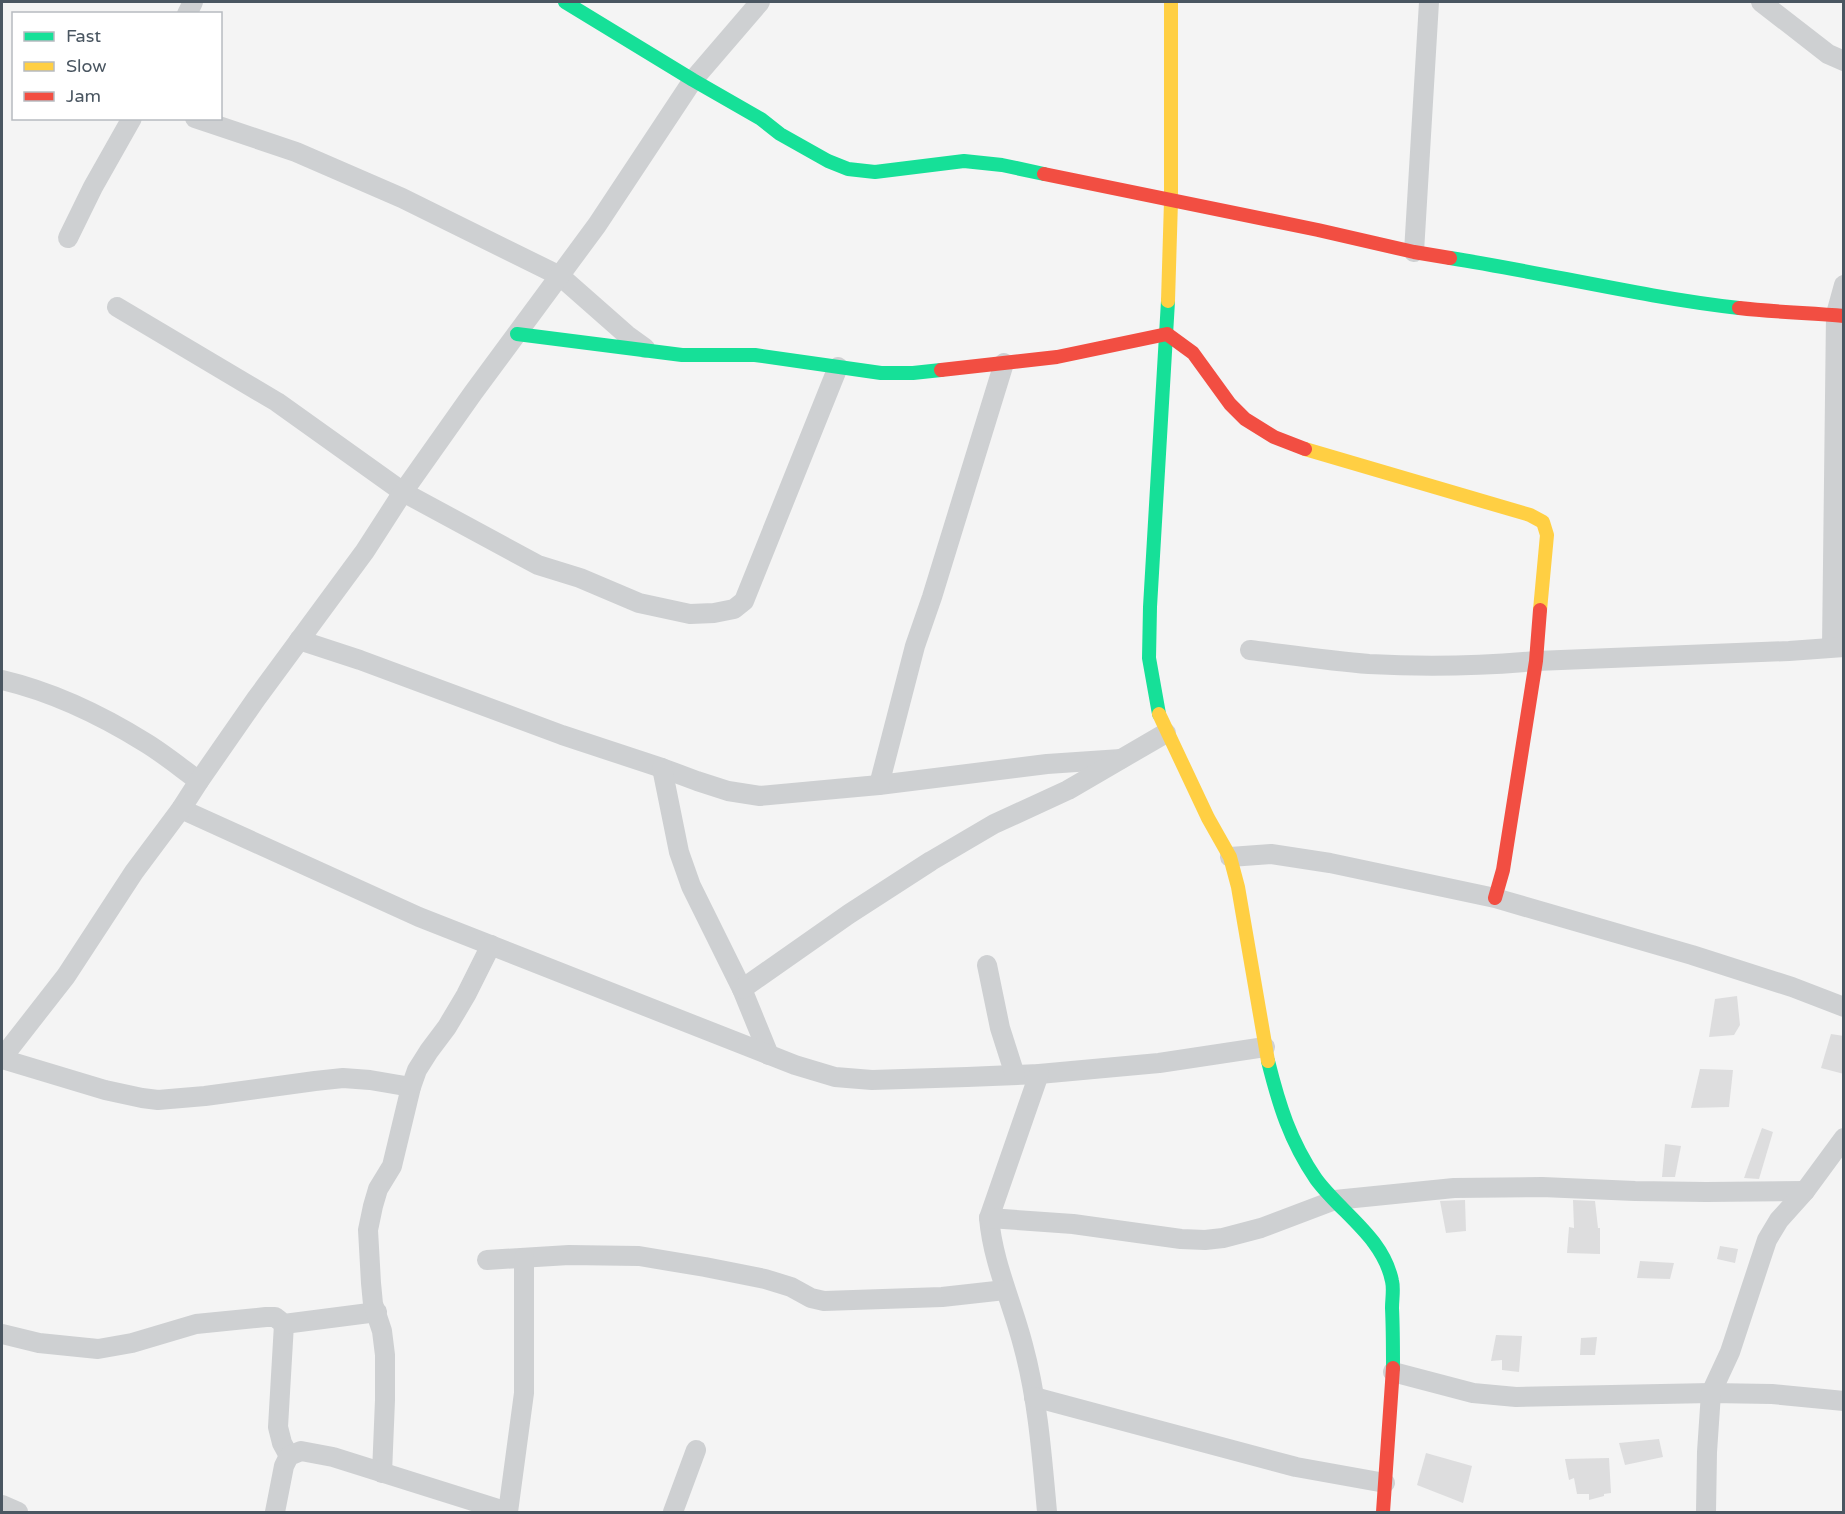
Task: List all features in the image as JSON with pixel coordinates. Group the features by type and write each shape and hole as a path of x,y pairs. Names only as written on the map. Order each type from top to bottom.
{"street":[{"path":"565,2 761,119 802,147 848,169 874,172 964,161 1002,165 1414,252 1519,269 1633,292 1780,313 1840,315"},
{"path":"411,1087 343,1078 266,1089 158,1100 105,1090 2,1059 66,976 134,872 299,640 365,552 403,492 597,225 693,80 760,2"},
{"path":"1171,2 1172,201 1149,658 1159,716 1208,818 1230,857 1238,887 1265,1047 1287,1127 1299,1152 1318,1181 1374,1243 1384,1259 1392,1281 1393,1372 1383,1512"},
{"path":"1414,252 1429,2"},
{"path":"1761,2 1828,54 1844,61"},
{"path":"68,238 93,187 131,120"},
{"path":"201,120 296,152 402,198 560,276 627,335 650,351"},
{"path":"1250,650 1370,664 1501,664 1838,647 1840,315 1844,285"},
{"path":"117,307 277,402 403,492 538,565 580,578 639,603 690,614 734,609 744,601 838,367"},
{"path":"517,334 682,356 755,355 881,373 913,373 1057,357 1167,334 1193,353 1230,404 1245,419 1274,437 1314,453 1530,515 1544,522 1547,535 1536,661 1503,870 1495,898"},
{"path":"879,785 915,646 1004,363"},
{"path":"299,640 360,660 562,735 728,791 760,796 879,785 1047,764 1121,759"},
{"path":"2,680 26,686 76,705 147,743 199,781"},
{"path":"742,989 849,914 931,861 994,824 1068,790 1166,733"},
{"path":"662,768 679,852 691,886 742,989 769,1055"},
{"path":"181,809 419,917 769,1055 814,1072 835,1077 872,1080 1039,1074 1159,1063 1265,1047"},
{"path":"1230,857 1271,854 1330,863 1495,898 1692,955 1792,987 1844,1007"},
{"path":"382,1473 385,1355 382,1331 373,1304 371,1283 369,1230 373,1206 378,1189 392,1166 417,1070 447,1028 491,945"},
{"path":"987,965 1000,1028 1015,1075"},
{"path":"1039,1074 989,1218 991,1243 1023,1346 1034,1397 1047,1512"},
{"path":"1706,1512 1711,1393 1730,1352 1767,1240 1779,1220 1805,1191 1844,1138"},
{"path":"989,1218 1073,1224 1205,1240 1223,1238 1261,1228 1335,1200 1454,1188 1805,1191"},
{"path":"486,1260 569,1255 639,1256 765,1279 824,1301 942,1297 1005,1290"},
{"path":"275,1512 284,1466 289,1456 301,1451 333,1457 508,1512 524,1393 524,1258"},
{"path":"2,1334 39,1343 98,1349 132,1343 196,1324 275,1317 284,1324 377,1312"},
{"path":"284,1324 278,1427 282,1443 289,1456"},
{"path":"1393,1372 1473,1393 1516,1397 1711,1393 1772,1394 1844,1401"},
{"path":"1034,1397 1296,1467 1385,1483"},
{"path":"673,1512 696,1450"},
{"path":"2,1505 18,1512"}],"building":[{"path":"1737,996 1740,1025 1734,1035 1709,1037 1715,999"},
{"path":"1831,1034 1844,1036 1844,1074 1821,1068"},
{"path":"1700,1069 1733,1070 1729,1107 1691,1108"},
{"path":"1762,1128 1773,1132 1759,1179 1744,1178"},
{"path":"1665,1144 1681,1146 1675,1177 1662,1177"},
{"path":"1465,1200 1466,1231 1446,1233 1440,1201"},
{"path":"1573,1200 1595,1201 1598,1228 1600,1228 1600,1254 1567,1253 1569,1227 1574,1228"},
{"path":"1720,1246 1738,1249 1735,1263 1717,1259"},
{"path":"1640,1261 1674,1263 1670,1279 1637,1278"},
{"path":"1496,1335 1522,1336 1519,1372 1502,1370 1502,1360 1491,1361"},
{"path":"1597,1337 1595,1355 1580,1355 1581,1338"},
{"path":"1659,1439 1663,1457 1625,1465 1619,1443"},
{"path":"1426,1453 1472,1466 1463,1503 1417,1485"},
{"path":"1609,1458 1611,1493 1589,1500 1589,1494 1577,1494 1574,1478 1569,1480 1565,1459"}],"traffic: fast":[{"path":"565,2 761,119 780,134 828,161 848,169 875,172 964,161 1002,165 1044,174"},
{"path":"1450,258 1666,298 1739,308"},
{"path":"1159,714 1149,658 1150,607 1168,301"},
{"path":"517,334 682,355 755,355 881,373 941,370"},
{"path":"1268,1061 1286,1122 1307,1165 1326,1191 1371,1238 1387,1265 1393,1287 1393,1368"}],"traffic: slow":[{"path":"1168,301 1171,201 1171,2"},
{"path":"1305,449 1530,515 1543,522 1547,535 1540,610"},
{"path":"1159,714 1208,818 1230,857 1238,887 1268,1061"}],"traffic: jam":[{"path":"1044,174 1450,258"},
{"path":"1739,308 1844,316"},
{"path":"941,370 1057,357 1167,334 1193,353 1230,404 1245,419 1274,437 1305,449"},
{"path":"1495,898 1503,870 1536,661 1540,610"},
{"path":"1383,1512 1393,1368"}]}
